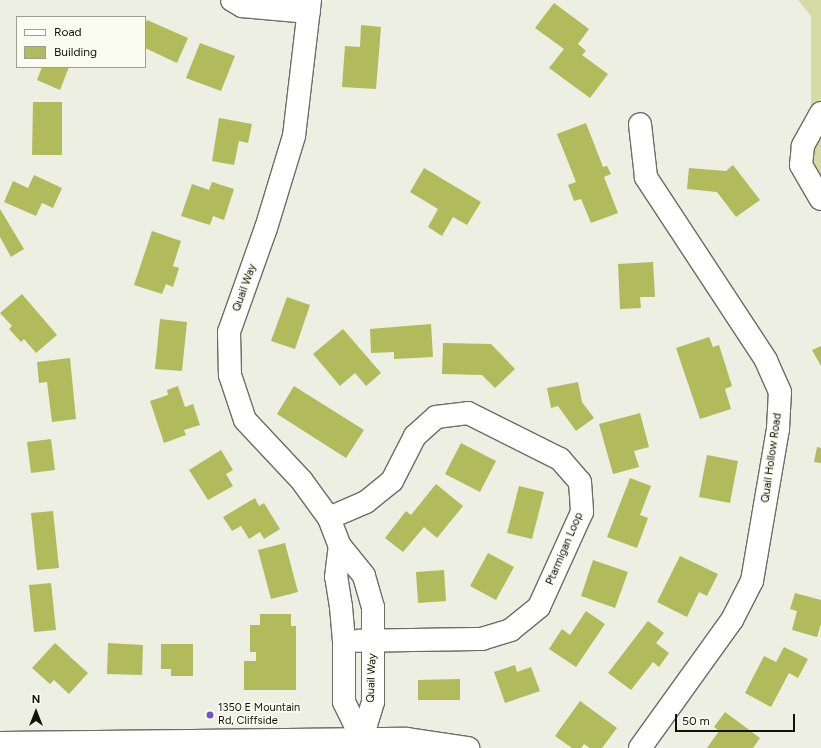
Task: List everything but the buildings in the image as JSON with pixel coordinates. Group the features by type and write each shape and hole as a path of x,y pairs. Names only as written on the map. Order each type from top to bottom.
{"street":[{"path":"232,0 242,6 309,6"},
{"name":"Quail Way","path":"309,6 294,136 266,228 229,332 230,375 245,420 302,481 329,518 340,546 364,576 373,607 373,702 362,744"},
{"path":"821,113 803,146 801,165 821,199"},
{"name":"Quail Hollow Road","path":"640,124 646,177 766,360 780,392 778,429 752,581 732,620 640,748"},
{"name":"Ptarmigan Loop","path":"329,518 366,502 392,481 416,436 436,417 468,413 560,459 580,482 582,512 539,607 511,630 482,638 344,641"},
{"name":"Quail Way","path":"340,546 336,577 342,607 344,641 344,702 362,744"},
{"path":"0,743 362,744 406,739 468,748"}],"green space":[{"path":"798,0 821,0 821,177 811,162 811,16"}],"place":[{"name":"1350 E Mountain Rd, Cliffside","path":"210,715"}]}
